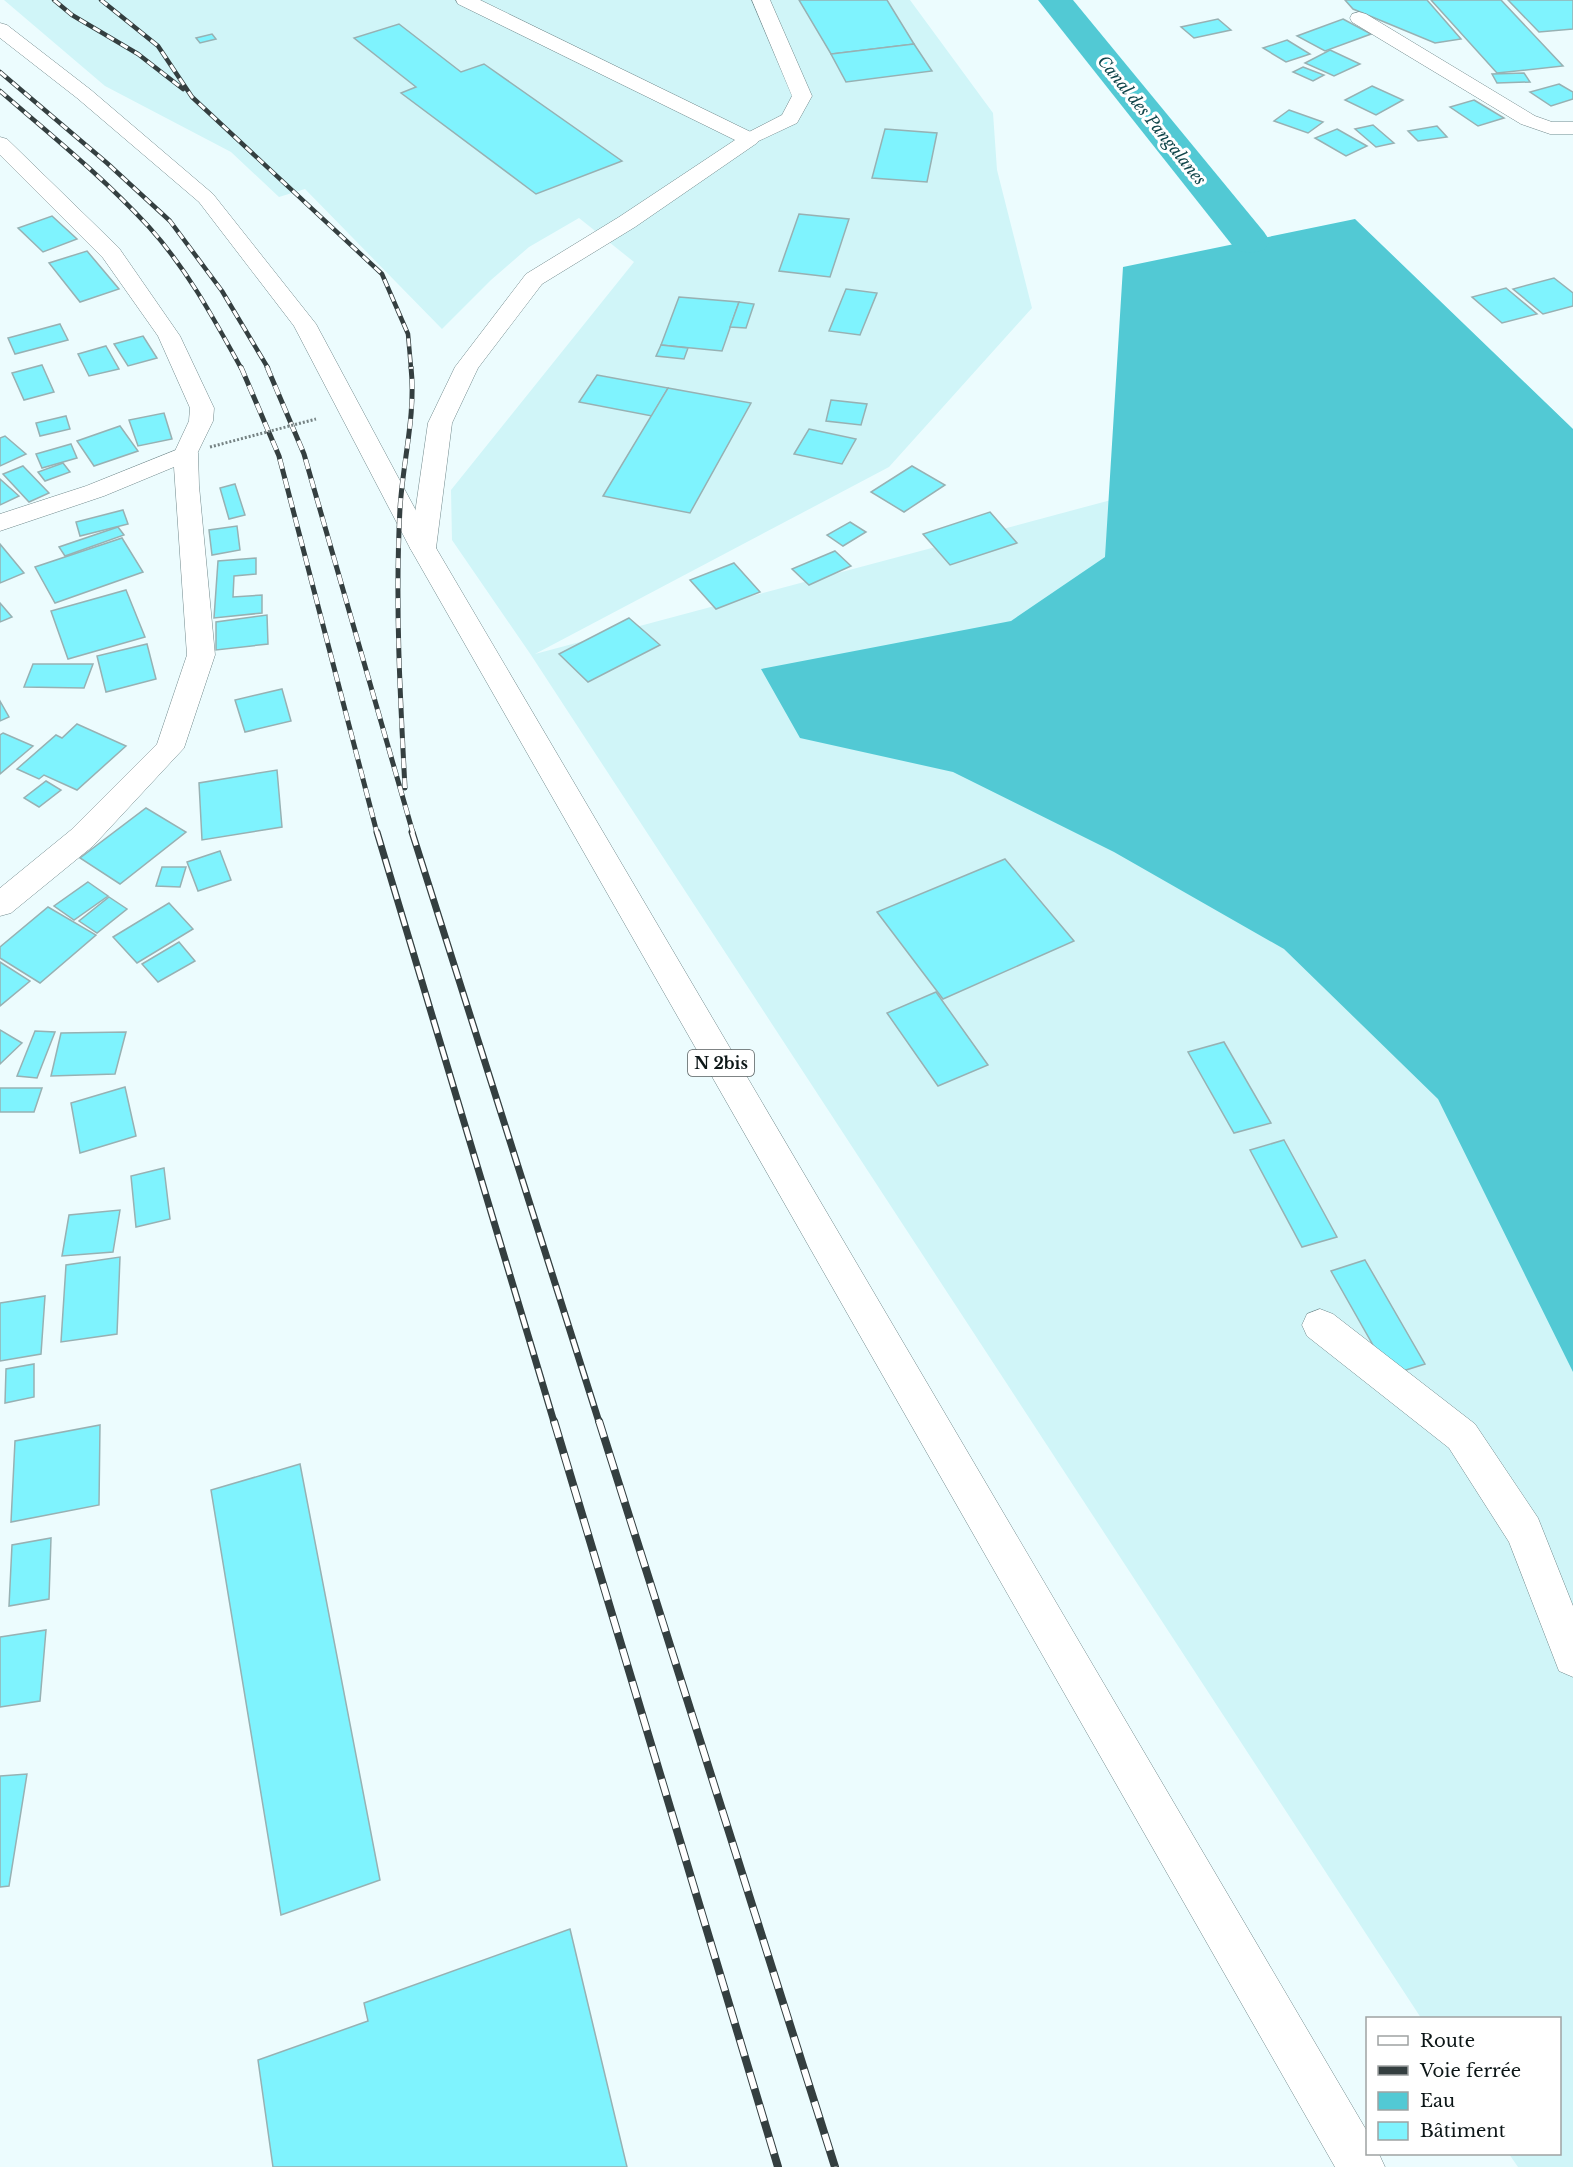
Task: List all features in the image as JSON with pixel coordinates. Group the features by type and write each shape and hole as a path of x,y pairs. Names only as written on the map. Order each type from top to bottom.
{"main road":[{"path":"465,0 750,139"},
{"path":"423,549 440,423 468,367 534,279 627,222 750,139 790,119 802,96 762,0"},
{"path":"1359,18 1528,120 1550,128 1573,128"},
{"name":"N 2bis","path":"0,29 84,94 206,198 305,324 423,549 1362,2167"},
{"path":"0,143 111,253 169,336 202,408 198,450 186,486 201,655 170,748 82,838 0,905"},
{"path":"0,523 95,491 198,450"},
{"path":"1320,1324 1462,1436 1524,1531 1573,1657"}],"path":[{"path":"198,450 316,419"}],"shaded area":[{"path":"4,0 910,0 993,113 997,170 1032,308 889,467 535,654 1530,388 1573,429 1573,2167 1518,2167 1510,2155 1561,2155 1561,2017 1420,2017 531,655 452,540 451,490 634,262 579,218 529,247 491,280 442,329 305,189 279,197 231,152 105,86"}],"water":[{"path":"1355,219 1573,429 1573,1372 1438,1099 1284,949 1114,852 953,772 800,738 761,669 1011,621 1105,557 1123,267"}],"building":[{"path":"799,0 887,0 914,44 831,54"},
{"path":"1345,0 1427,0 1461,39 1435,43 1353,9"},
{"path":"1431,0 1501,0 1563,66 1497,73"},
{"path":"1508,0 1573,0 1573,29 1539,32"},
{"path":"1218,19 1231,30 1194,38 1181,27"},
{"path":"1343,19 1371,34 1325,51 1297,36"},
{"path":"399,24 461,72 484,64 622,161 536,194 401,93 416,87 354,38"},
{"path":"212,34 216,39 200,43 196,38"},
{"path":"1287,40 1310,54 1286,62 1263,48"},
{"path":"914,44 932,71 846,82 831,54"},
{"path":"1330,50 1360,64 1334,76 1305,63"},
{"path":"1303,67 1324,75 1313,81 1293,72"},
{"path":"1524,73 1530,82 1497,83 1492,74"},
{"path":"1559,84 1573,92 1573,99 1551,106 1530,92"},
{"path":"1372,86 1403,100 1376,115 1345,100"},
{"path":"1474,100 1504,118 1478,126 1450,107"},
{"path":"1289,110 1323,122 1308,133 1274,121"},
{"path":"1373,125 1394,143 1376,147 1355,129"},
{"path":"1437,126 1447,137 1418,141 1408,131"},
{"path":"885,129 937,133 927,182 872,178"},
{"path":"1337,129 1367,146 1346,156 1315,138"},
{"path":"799,214 849,219 830,277 779,271"},
{"path":"52,216 77,239 43,252 18,228"},
{"path":"87,251 119,289 80,302 49,263"},
{"path":"1554,278 1573,293 1573,306 1543,314 1513,289"},
{"path":"1506,288 1537,314 1502,323 1472,297"},
{"path":"846,289 877,293 860,335 829,331"},
{"path":"679,297 739,302 722,351 661,345"},
{"path":"739,302 754,304 746,328 730,327"},
{"path":"60,324 68,340 15,354 8,338"},
{"path":"143,336 157,358 128,366 114,344"},
{"path":"661,345 688,348 684,359 656,356"},
{"path":"106,346 119,369 89,376 78,354"},
{"path":"42,365 54,392 24,400 12,373"},
{"path":"597,375 668,388 652,416 579,402"},
{"path":"668,388 751,403 690,513 603,496"},
{"path":"831,400 867,404 861,425 826,421"},
{"path":"164,413 172,439 138,446 129,420"},
{"path":"66,416 70,429 40,436 36,423"},
{"path":"120,426 138,451 94,466 77,441"},
{"path":"809,429 856,439 842,464 794,454"},
{"path":"5,436 26,454 0,466 0,438"},
{"path":"71,444 77,458 42,468 36,454"},
{"path":"63,463 70,472 45,481 38,472"},
{"path":"23,466 49,493 29,502 3,474"},
{"path":"912,466 945,485 904,512 871,492"},
{"path":"0,479 19,496 0,505"},
{"path":"235,484 245,515 229,519 220,488"},
{"path":"123,510 128,524 80,536 76,522"},
{"path":"990,512 1017,543 950,565 923,534"},
{"path":"850,522 866,532 843,546 827,535"},
{"path":"237,526 240,550 212,555 209,530"},
{"path":"118,527 124,535 65,556 59,547"},
{"path":"122,538 143,572 55,603 35,567"},
{"path":"0,544 24,573 0,583"},
{"path":"835,551 851,566 809,585 792,569"},
{"path":"256,558 256,574 234,576 233,597 262,595 262,613 214,618 218,561"},
{"path":"734,563 760,592 716,609 690,580"},
{"path":"126,590 145,637 68,659 51,611"},
{"path":"0,603 12,617 0,622"},
{"path":"267,615 268,644 216,650 216,622"},
{"path":"629,618 660,645 588,682 559,654"},
{"path":"147,644 156,679 106,692 97,656"},
{"path":"33,664 93,664 84,688 24,687"},
{"path":"282,689 291,721 245,732 235,700"},
{"path":"0,701 9,717 0,721"},
{"path":"77,724 126,746 77,790 44,775 39,779 17,769 56,735 62,738"},
{"path":"3,733 33,746 0,774 0,735"},
{"path":"277,770 282,827 202,840 199,783"},
{"path":"46,781 61,790 39,807 24,798"},
{"path":"146,808 186,832 120,884 80,858"},
{"path":"220,851 231,880 198,891 187,862"},
{"path":"1005,859 1074,941 943,999 877,912"},
{"path":"162,867 186,867 180,887 156,886"},
{"path":"88,882 108,896 74,920 54,906"},
{"path":"109,897 127,909 97,933 79,921"},
{"path":"169,903 193,929 137,963 113,937"},
{"path":"48,907 96,935 40,983 0,958 0,947"},
{"path":"179,942 195,961 158,982 142,964"},
{"path":"0,962 30,981 0,1006"},
{"path":"936,992 988,1065 938,1086 887,1013"},
{"path":"0,1030 22,1043 0,1064"},
{"path":"35,1031 55,1032 37,1078 17,1076"},
{"path":"126,1032 115,1074 51,1076 61,1033"},
{"path":"1224,1042 1271,1123 1234,1133 1188,1052"},
{"path":"125,1087 136,1136 80,1153 71,1103"},
{"path":"0,1088 42,1088 34,1112 0,1112"},
{"path":"1284,1140 1337,1237 1302,1247 1250,1150"},
{"path":"164,1168 170,1219 136,1227 131,1176"},
{"path":"120,1210 113,1252 62,1256 69,1215"},
{"path":"120,1257 117,1334 61,1342 66,1265"},
{"path":"1365,1260 1425,1364 1390,1375 1331,1271"},
{"path":"45,1296 41,1354 0,1361 0,1303"},
{"path":"34,1364 34,1397 5,1403 6,1369"},
{"path":"100,1425 99,1505 11,1522 15,1441"},
{"path":"300,1464 380,1880 281,1915 211,1490"},
{"path":"51,1538 49,1599 9,1606 12,1545"},
{"path":"46,1630 40,1701 0,1707 0,1637"},
{"path":"27,1774 9,1886 0,1887 0,1776"},
{"path":"570,1929 627,2167 273,2167 258,2060 368,2021 364,2003"}],"waterway":[{"name":"Canal des Pangalanes","path":"1055,0 1250,241"}],"railway":[{"path":"54,0 72,15 138,54 183,89"},
{"path":"101,0 158,46 192,97 382,274 408,334 411,368"},
{"path":"0,72 107,163 170,221 222,291 268,368"},
{"path":"0,91 95,174 163,243 188,277 241,368"},
{"path":"241,367 279,456 377,833"},
{"path":"267,367 304,454 413,833"},
{"path":"405,788 398,578 400,508 411,420 411,367"},
{"path":"377,832 554,1422"},
{"path":"412,832 599,1422"},
{"path":"554,1421 778,2167"},
{"path":"599,1421 835,2167"}]}
